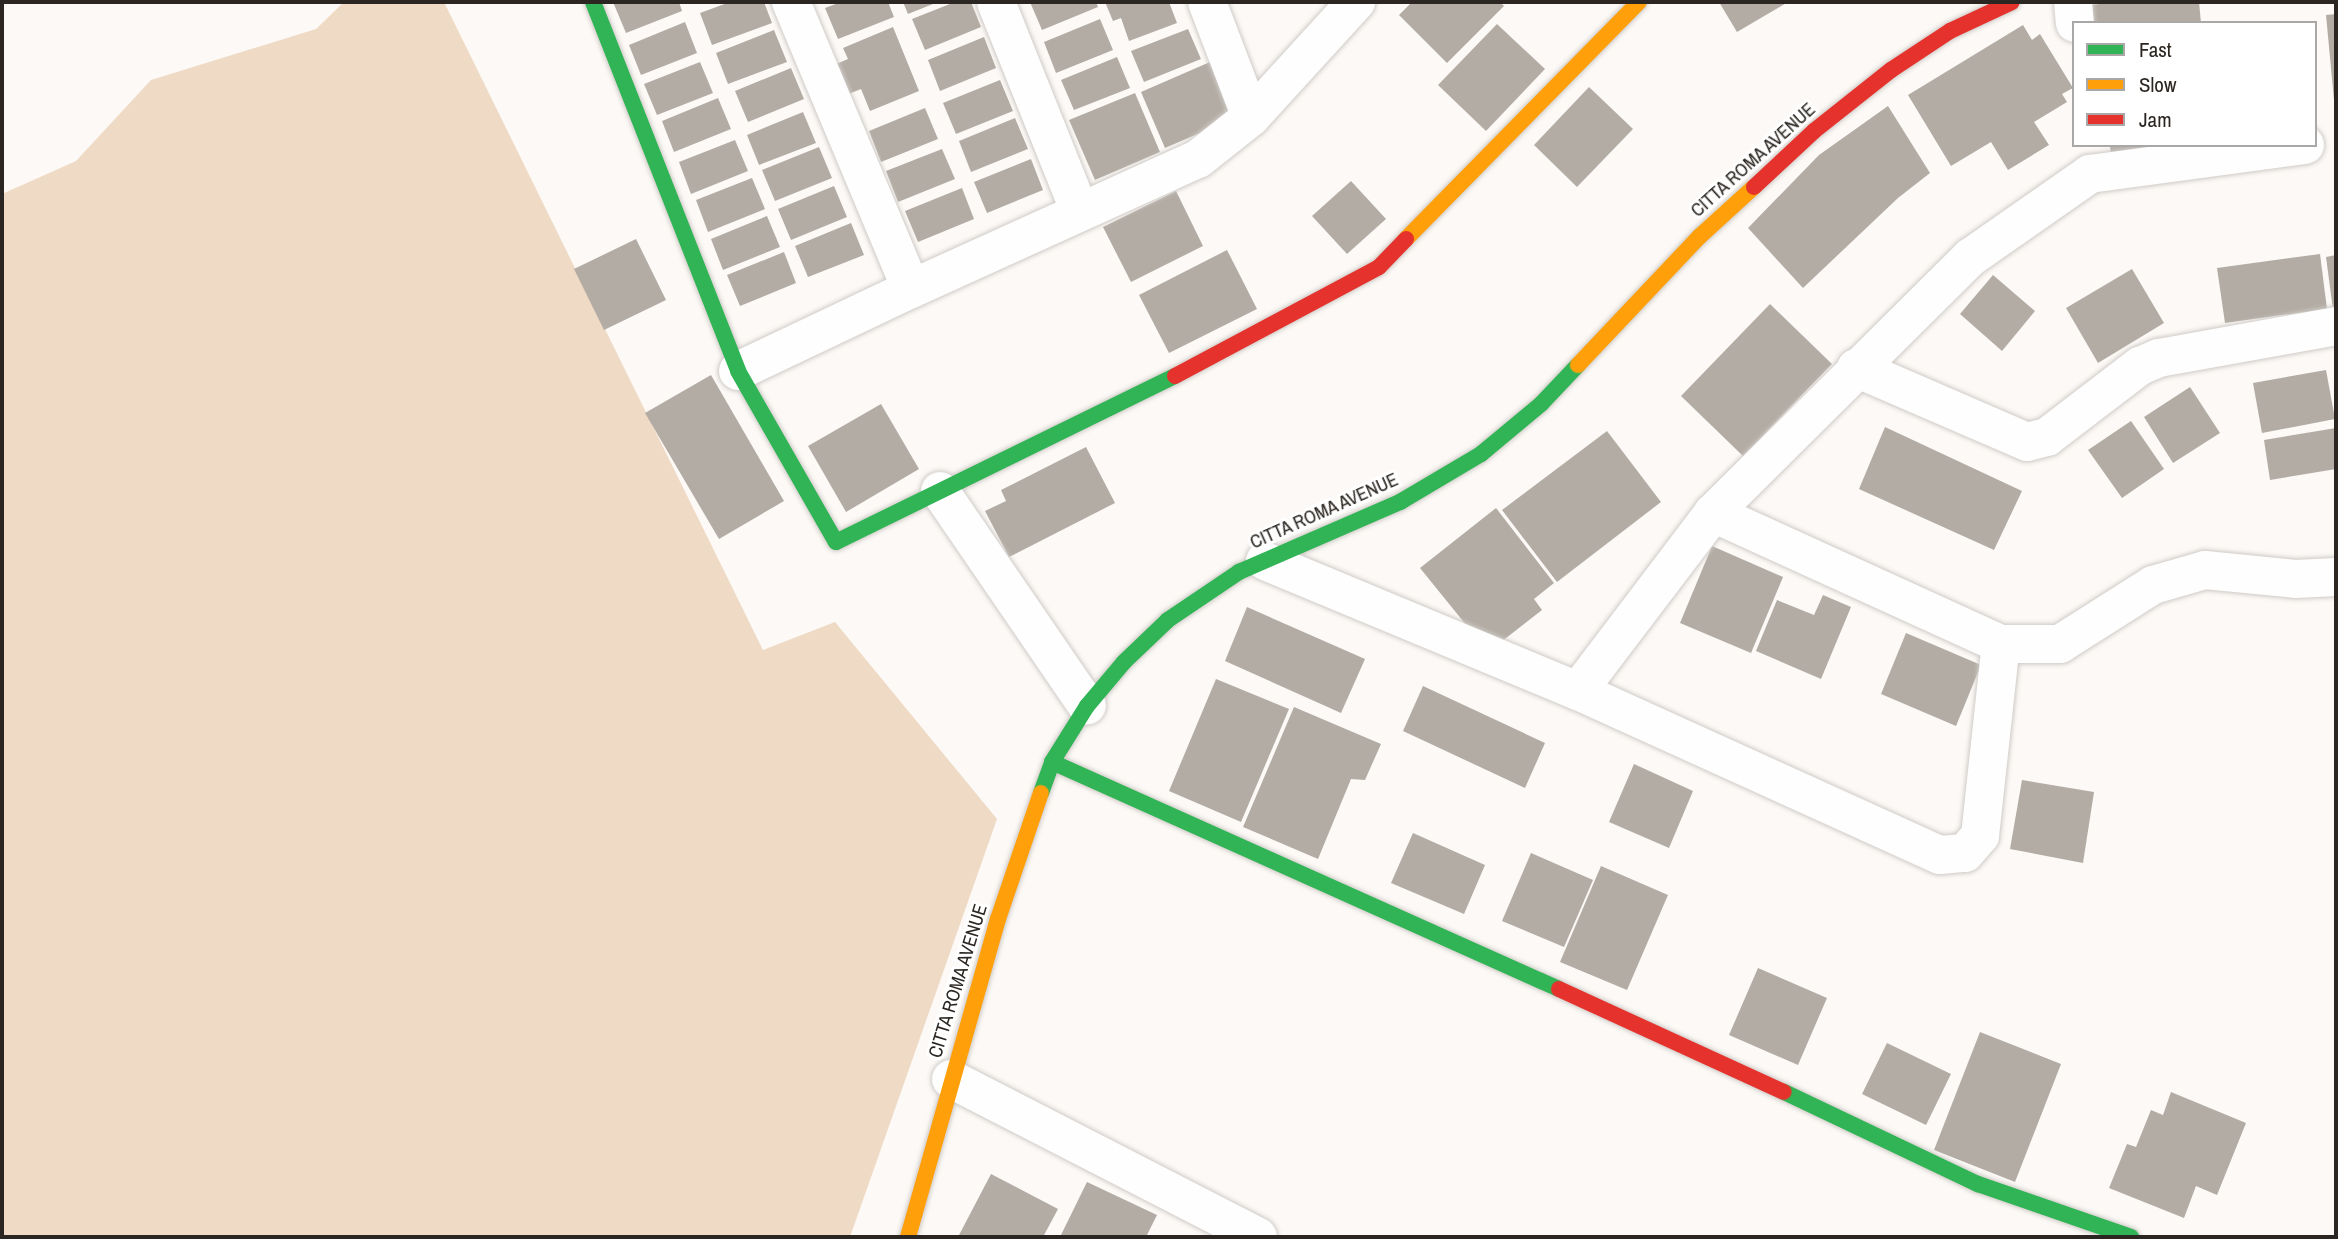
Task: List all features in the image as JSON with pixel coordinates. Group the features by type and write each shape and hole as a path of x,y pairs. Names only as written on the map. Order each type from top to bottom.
{"street":[{"path":"593,2 738,371 836,542 1119,405 1379,267 1639,2"},
{"path":"790,2 911,289"},
{"path":"996,2 1080,212"},
{"path":"1207,2 1251,117"},
{"path":"738,371 1198,159 1251,117 1356,2"},
{"name":"CITTA ROMA AVENUE","path":"908,1237 998,919 1052,762 1087,706 1124,662 1168,620 1239,572 1400,502 1481,454 1541,404 1699,237 1814,131 1891,70 1950,31 2012,2"},
{"path":"2073,2 2075,21"},
{"path":"2317,144 2336,141"},
{"path":"1578,691 1713,513 1856,368 1971,257 2089,160 2276,147"},
{"path":"1856,368 2027,442 2047,437 2140,366 2159,358 2336,326"},
{"path":"940,491 1087,706"},
{"path":"1713,513 2001,644 2060,644 2153,585 2205,570 2296,579 2336,577"},
{"path":"1265,561 1578,691 1940,855 1965,853 1980,836 2001,644"},
{"path":"1052,762 1671,1040 1978,1184 2131,1237"},
{"path":"951,1079 1258,1237"}],"shaded area":[{"path":"344,2 444,2 763,650 835,622 997,819 850,1237 2,1237 2,194 76,161 151,80 316,29"}],"building":[{"path":"613,2 679,2 682,11 626,33"},
{"path":"730,2 764,2 772,23 712,45 700,13"},
{"path":"841,2 888,2 894,17 838,39 825,8"},
{"path":"903,2 938,2 908,14"},
{"path":"955,2 971,2 981,27 925,50 912,19"},
{"path":"1030,2 1096,2 1098,7 1042,30"},
{"path":"1105,2 1169,2 1177,23 1129,41 1121,18 1113,21"},
{"path":"1412,2 1500,2 1504,6 1447,63 1399,15"},
{"path":"1719,2 1788,2 1737,32"},
{"path":"2118,2 2199,2 2201,21 2093,21 2090,5"},
{"path":"2336,14 2336,99 2334,100 2326,15"},
{"path":"1100,19 1113,50 1056,73 1044,42"},
{"path":"685,22 697,53 641,75 629,45"},
{"path":"1497,24 1545,69 1486,131 1438,85"},
{"path":"2023,25 2032,40 2040,34 2072,86 2062,94 2067,102 2034,122 2049,145 2008,170 1991,142 1951,166 1908,95"},
{"path":"893,27 919,91 870,111 861,89 846,95 834,65 848,59 843,48"},
{"path":"1188,29 1201,59 1144,82 1131,51"},
{"path":"774,30 787,62 728,84 716,53"},
{"path":"984,37 996,68 940,91 928,60"},
{"path":"1117,57 1130,88 1074,110 1061,80"},
{"path":"700,62 713,93 657,115 644,84"},
{"path":"1210,62 1235,118 1165,148 1141,92"},
{"path":"791,68 804,99 748,122 735,91"},
{"path":"1000,80 1013,111 956,134 943,103"},
{"path":"1589,87 1633,129 1577,187 1534,145"},
{"path":"1135,93 1160,152 1095,180 1069,120"},
{"path":"718,98 731,129 674,152 662,121"},
{"path":"1888,106 1930,173 1898,198 1803,288 1748,228 1819,155"},
{"path":"925,108 938,139 881,162 869,131"},
{"path":"803,112 816,143 759,165 747,135"},
{"path":"1015,118 1028,149 971,172 959,141"},
{"path":"735,140 748,171 691,194 679,162"},
{"path":"819,147 832,178 775,201 762,170"},
{"path":"2110,147 2165,147 2111,155"},
{"path":"942,149 955,179 898,202 886,171"},
{"path":"1031,159 1043,190 987,213 974,182"},
{"path":"752,178 765,209 708,232 696,200"},
{"path":"1351,181 1386,219 1347,254 1312,216"},
{"path":"834,186 847,217 791,240 778,209"},
{"path":"962,188 974,219 918,242 905,211"},
{"path":"1176,191 1203,246 1131,282 1103,227"},
{"path":"767,216 780,247 723,270 711,239"},
{"path":"851,223 864,255 808,277 795,246"},
{"path":"636,239 666,300 604,330 574,269"},
{"path":"1227,250 1257,309 1169,353 1139,295"},
{"path":"784,252 796,283 740,306 727,275"},
{"path":"2320,254 2327,309 2225,323 2217,268"},
{"path":"2336,255 2336,309 2333,310 2326,257"},
{"path":"2132,269 2164,323 2098,363 2066,308"},
{"path":"1993,275 2035,311 2002,351 1960,314"},
{"path":"1770,304 1832,364 1743,456 1681,396"},
{"path":"2326,370 2335,419 2262,433 2253,383"},
{"path":"711,375 784,501 719,539 645,413"},
{"path":"2190,387 2220,433 2173,463 2144,417"},
{"path":"881,404 919,469 846,512 808,446"},
{"path":"2131,421 2164,469 2122,498 2088,450"},
{"path":"1885,427 2022,491 1994,550 1859,489"},
{"path":"2336,428 2336,469 2270,480 2264,440"},
{"path":"1607,431 1661,502 1557,582 1502,510"},
{"path":"1086,447 1115,503 1009,557 985,511 1006,501 1001,490"},
{"path":"1496,508 1554,583 1534,599 1542,610 1488,652 1420,568"},
{"path":"1712,546 1783,577 1751,653 1680,623"},
{"path":"1823,595 1851,607 1821,679 1756,651 1777,600 1814,615"},
{"path":"1247,607 1365,659 1341,713 1225,661"},
{"path":"1906,633 1981,665 1956,726 1881,694"},
{"path":"1216,679 1289,709 1241,822 1169,791"},
{"path":"1423,686 1545,743 1525,788 1403,731"},
{"path":"1294,707 1381,744 1365,780 1351,779 1318,859 1243,827"},
{"path":"1634,764 1693,791 1669,848 1609,822"},
{"path":"2022,780 2094,792 2083,863 2010,849"},
{"path":"1413,833 1485,865 1464,914 1391,883"},
{"path":"1531,853 1593,880 1564,947 1502,921"},
{"path":"1601,866 1668,895 1627,990 1560,962"},
{"path":"1758,968 1827,998 1798,1065 1729,1035"},
{"path":"1980,1032 2061,1064 2015,1182 1934,1150"},
{"path":"1887,1043 1951,1074 1926,1125 1862,1094"},
{"path":"2171,1092 2246,1123 2217,1195 2196,1186 2184,1218 2109,1188 2127,1144 2136,1147 2151,1110 2163,1115"},
{"path":"991,1174 1058,1209 1043,1237 958,1237"},
{"path":"1087,1182 1157,1215 1146,1237 1060,1237"}],"traffic: fast":[{"path":"593,2 738,371 836,542 1175,376"},
{"path":"1041,793 1052,762 1087,706 1124,662 1168,620 1239,572 1400,502 1481,454 1541,404 1578,365"},
{"path":"1052,762 1559,989"},
{"path":"1784,1092 1978,1184 2131,1237"}],"traffic: slow":[{"path":"1406,239 1639,2"},
{"path":"1578,365 1699,237 1754,187"},
{"path":"908,1237 998,919 1041,793"}],"traffic: jam":[{"path":"1754,187 1814,131 1891,70 1950,31 2012,2"},
{"path":"1175,376 1379,267 1406,239"},
{"path":"1559,989 1784,1092"}]}
